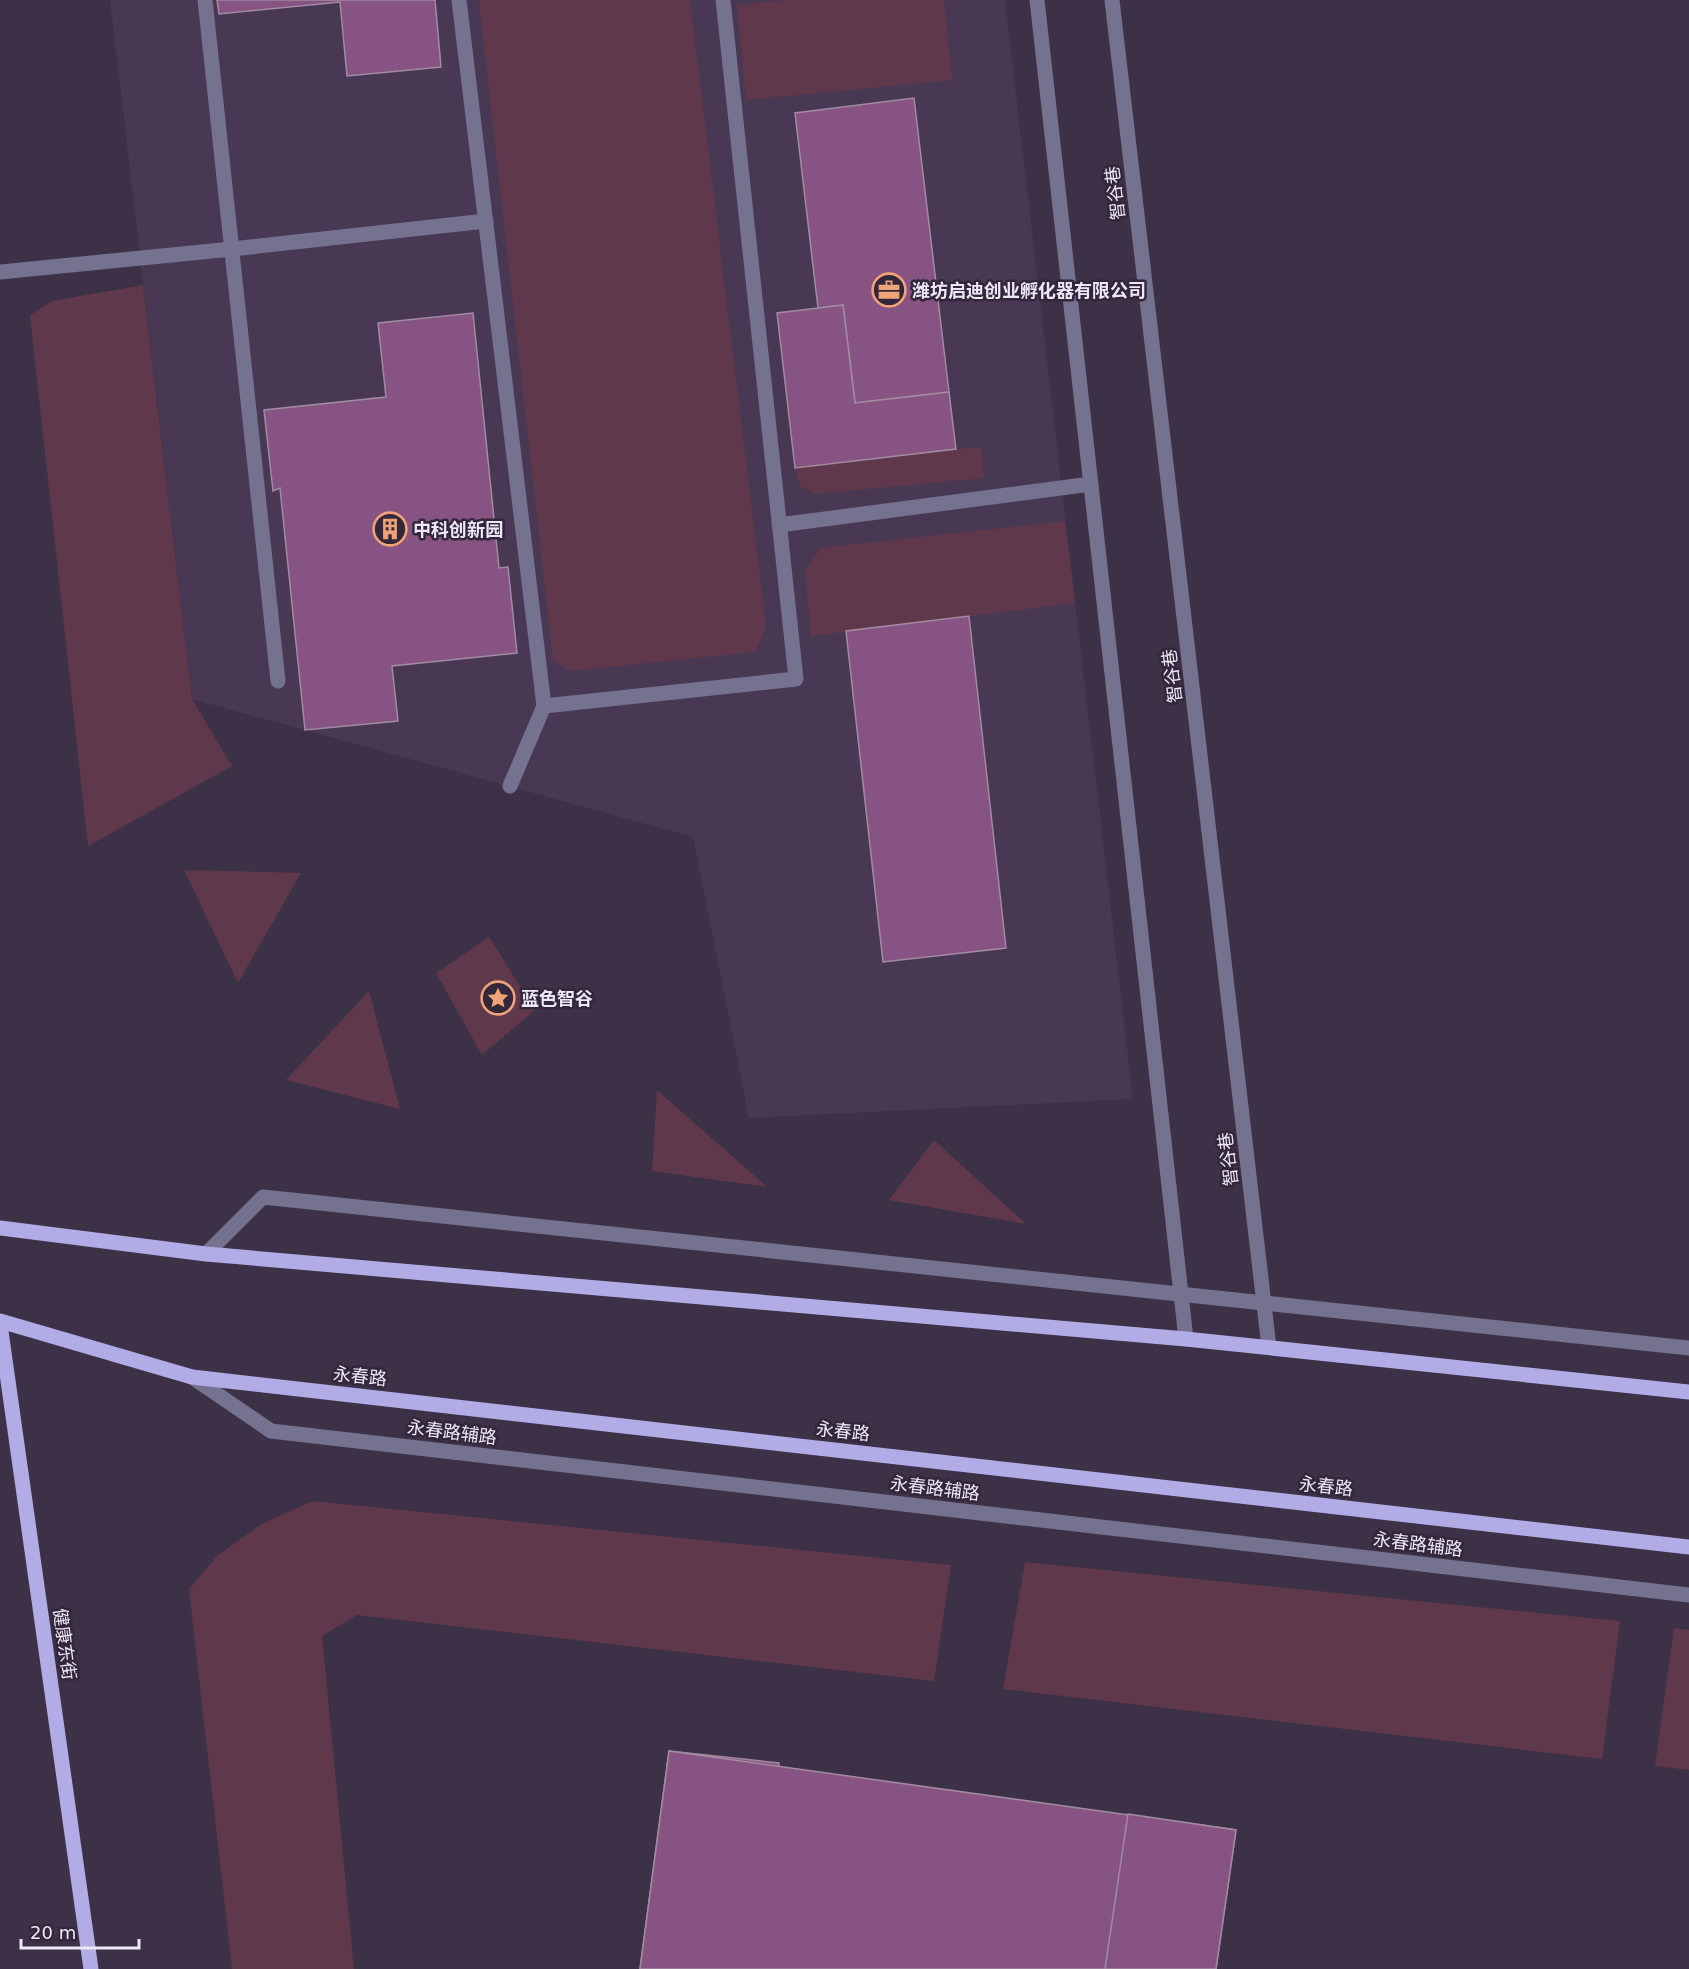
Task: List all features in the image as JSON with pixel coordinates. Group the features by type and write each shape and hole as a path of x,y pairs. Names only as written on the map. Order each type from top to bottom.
{"main road":[{"path":"0,1228 206,1254 1186,1339 1689,1392"},
{"name":"永春路","path":"0,1322 192,1377 1689,1547"},
{"name":"健康东街","path":"0,1322 91,1969"}],"street":[{"path":"205,0 278,681"},
{"path":"459,0 544,706 510,786"},
{"path":"544,706 796,679 723,0"},
{"path":"1037,0 1186,1339"},
{"name":"智谷巷","path":"1112,0 1269,1347"},
{"path":"0,272 486,221"},
{"path":"779,525 1091,484"},
{"path":"206,1254 263,1197 1689,1348"},
{"name":"永春路辅路","path":"192,1377 272,1431 1689,1595"}],"shaded area":[{"path":"110,0 1005,0 1133,1099 749,1118 693,837 192,699"},
{"path":"479,0 690,0 766,626 755,652 569,671 553,660"},
{"path":"787,0 944,0 952,80 746,100 737,5"},
{"path":"143,285 192,699 232,766 88,846 30,315 52,301"},
{"path":"981,448 984,478 814,494 800,486 795,468 956,449"},
{"path":"1065,521 1075,603 811,636 805,571 820,548"},
{"path":"184,870 301,873 238,983"},
{"path":"489,937 535,1010 482,1055 436,973"},
{"path":"369,991 400,1109 286,1080"},
{"path":"657,1090 767,1187 652,1171"},
{"path":"934,1140 1026,1224 889,1200"},
{"path":"312,1501 951,1565 934,1681 357,1615 322,1636 354,1969 232,1969 189,1589 218,1555 262,1524"},
{"path":"1025,1562 1620,1621 1602,1759 1003,1689"},
{"path":"1674,1628 1689,1630 1689,1770 1655,1766"}],"building":[{"path":"217,0 435,0 441,67 347,76 340,2 219,14"},
{"path":"914,98 949,392 855,403 843,305 818,308 795,113"},
{"path":"843,305 855,403 949,392 956,449 795,468 777,313"},
{"name":"中科创新园","path":"473,313 499,568 508,567 517,653 392,666 398,721 305,730 280,488 273,491 264,410 386,397 378,323"},
{"path":"969,616 1006,948 883,962 846,631"},
{"path":"669,1751 779,1763 753,1969 640,1969"},
{"path":"669,1751 1236,1830 1216,1969 640,1969"},
{"path":"1128,1814 1236,1830 1216,1969 1105,1969"}],"place":[{"name":"潍坊启迪创业孵化器有限公司","path":"889,290"},
{"name":"中科创新园","path":"390,529"},
{"name":"蓝色智谷","path":"498,998"}]}
